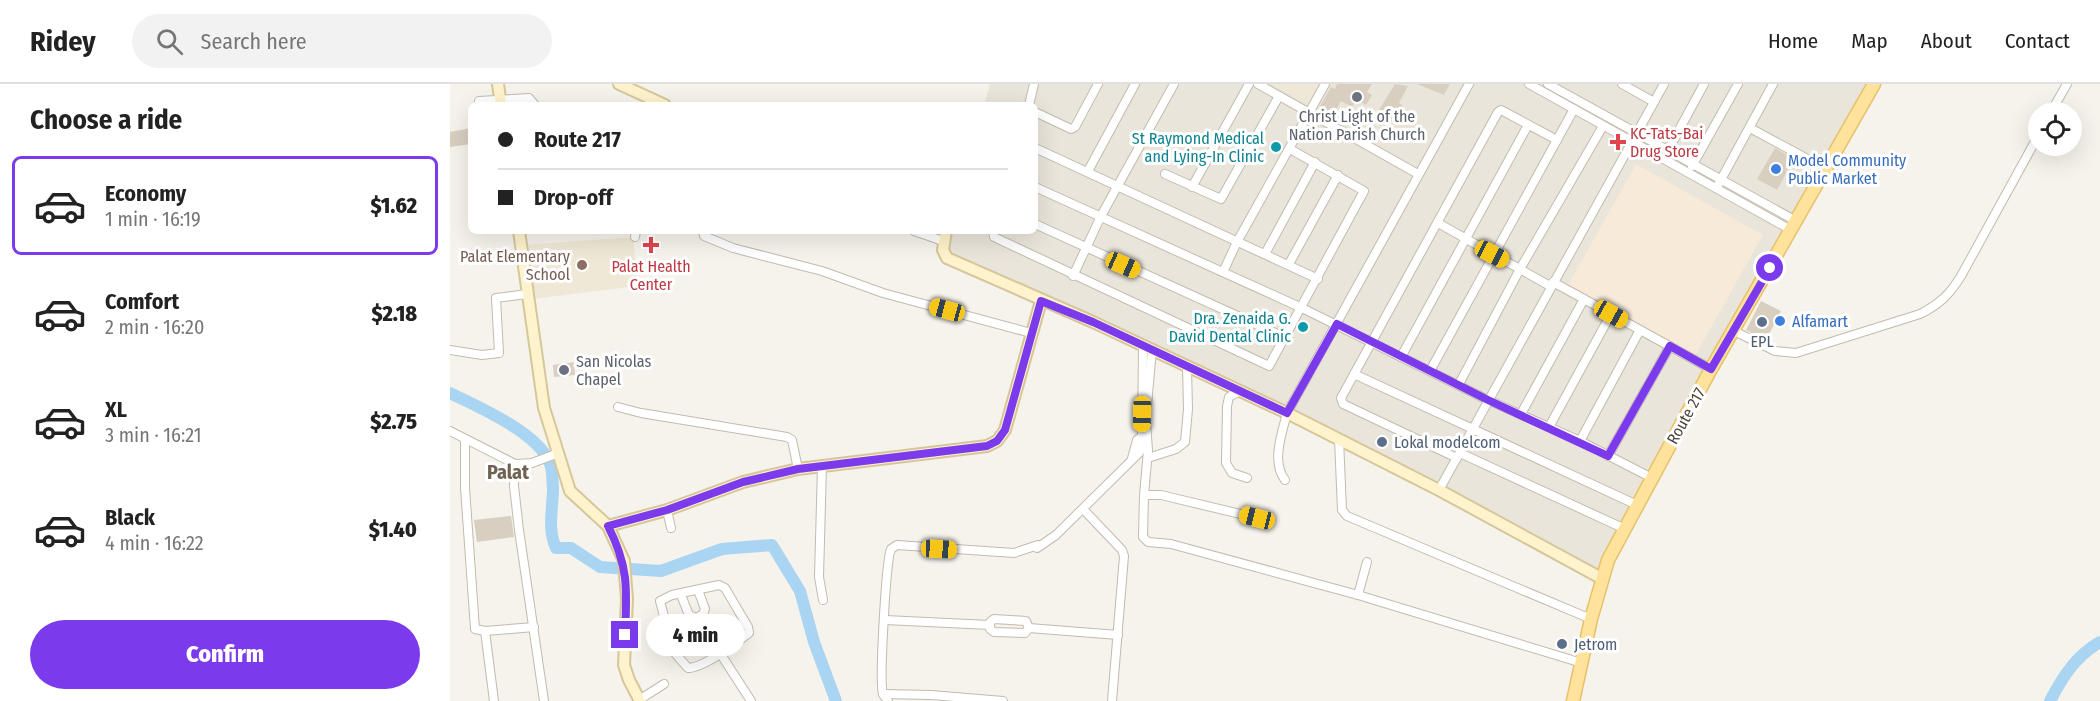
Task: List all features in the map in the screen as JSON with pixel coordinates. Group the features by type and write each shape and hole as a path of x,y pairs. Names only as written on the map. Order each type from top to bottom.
{"main road":[{"name":"Route 217","path":"1573,701 1601,578 1637,505 1711,369 1874,84"}],"street":[{"path":"498,84 501,102"},
{"path":"619,84 658,102"},
{"path":"1030,102 1034,84"},
{"path":"1038,113 1071,129 1075,127 1098,84"},
{"path":"1088,171 1135,84"},
{"path":"1073,276 1101,216 1174,84"},
{"path":"1192,187 1249,84"},
{"path":"1258,84 1419,174"},
{"path":"1223,272 1237,242 1325,84"},
{"path":"1285,480 1278,468 1281,438 1287,413 1469,84"},
{"path":"1528,84 1603,126 1667,152 1692,166 1718,185"},
{"path":"1548,84 1634,139 1793,226"},
{"path":"1624,84 1654,102"},
{"path":"1439,490 1664,84"},
{"path":"1667,152 1704,84"},
{"path":"1692,166 1738,84"},
{"path":"1718,185 1773,84"},
{"path":"2057,102 2067,84"},
{"path":"1165,174 1219,199 1222,197 1279,96"},
{"path":"479,101 501,102 529,98 532,102"},
{"path":"1430,370 1492,254 1574,110"},
{"path":"1557,140 1499,111 1341,398 1343,404 1625,529"},
{"path":"1401,357 1528,125"},
{"path":"1459,384 1520,269 1603,126"},
{"path":"1750,128 1826,169"},
{"path":"1038,149 1318,279"},
{"path":"994,234 994,237 1073,276 1269,366 1364,193 1364,190 1290,149"},
{"path":"1734,331 1775,351 1796,353 1920,314 1937,305 1953,290 2028,154"},
{"path":"1265,254 1315,162"},
{"path":"1289,264 1338,175"},
{"path":"1038,188 1337,324 1488,400 1580,441 1652,478"},
{"path":"1438,223 1520,269 1584,299 1711,369"},
{"path":"1038,225 1284,337"},
{"path":"519,234 544,408 553,454 570,491 608,526 626,572 624,664 628,680 639,700 664,684"},
{"path":"704,234 733,248 822,271 883,293 1031,333"},
{"path":"945,236 943,254 947,258 1287,413 1439,490 1601,578"},
{"path":"450,350 482,355 499,353 496,298 527,294"},
{"path":"1521,414 1584,299"},
{"path":"608,526 667,510 743,482 798,469 987,446 997,441 1005,430 1011,415 1041,301"},
{"path":"1549,427 1611,314"},
{"path":"1580,441 1640,330"},
{"path":"1608,456 1670,346"},
{"path":"1003,701 983,698 886,698 881,666 888,555 897,545 1014,553 1026,551 1038,545 1037,548 1050,540 1132,458 1137,440 1142,436 1147,348"},
{"path":"1147,348 1148,458 1143,537 1148,542 1171,544 1358,595 1582,663"},
{"path":"1148,458 1176,449 1185,442 1188,409 1187,367"},
{"path":"1354,374 1637,505"},
{"path":"1238,392 1229,397 1227,406 1226,464 1232,473 1247,478"},
{"path":"618,407 641,413 787,437 794,445 798,469"},
{"path":"450,431 515,464 553,454"},
{"path":"465,439 465,488 475,629 485,631 534,627"},
{"path":"1339,439 1342,510 1347,516 1590,619"},
{"path":"515,464 514,486 518,519 544,701"},
{"path":"822,466 819,577 823,600"},
{"path":"1144,495 1161,495 1257,518"},
{"path":"1083,508 1122,550 1112,701"},
{"path":"667,510 671,528"},
{"path":"1358,595 1368,562"},
{"path":"718,585 725,588 748,627 747,635 694,668 688,668 678,658 667,634 660,601 663,598 698,590 718,585"},
{"path":"681,594 689,615 696,618 703,614 705,609 698,590"},
{"path":"885,620 990,625"},
{"path":"990,625 993,620 1026,621 1029,628"},
{"path":"990,625 994,632 1025,633 1029,628"},
{"path":"1029,628 1118,635"},
{"path":"485,631 494,701"},
{"path":"720,653 751,701"}],"shaded area":[{"path":"990,84 1870,84 1599,571 1260,400 946,255 950,234 1038,234 1038,102 985,102"},
{"path":"1271,84 1320,84 1309,104"},
{"path":"1636,164 1763,235 1695,356 1568,285"},
{"name":"Palat Elementary School","path":"633,237 638,286 532,299 525,245"}],"building":[{"path":"1337,84 1372,84 1367,92 1372,95 1366,105 1356,100 1352,107 1341,101 1334,114 1330,111 1328,115 1323,112 1325,108 1320,106 1331,87 1335,89"},
{"path":"1395,84 1408,86 1399,103 1403,106 1396,120 1379,110"},
{"path":"1417,84 1450,84 1444,95"},
{"path":"468,129 468,144 450,147 450,132"},
{"name":"Model Community Public Market","path":"1775,148 1794,159 1777,190 1757,179"},
{"name":"EPL","path":"1761,301 1781,311 1766,340 1746,330"},
{"name":"San Nicolas Chapel","path":"574,362 575,375 554,377 553,365"},
{"path":"511,516 514,537 477,542 474,520"}],"waterway":[{"path":"450,393 505,421 542,450 552,471 551,526 556,548 571,548 600,567 661,571 722,549 772,545 800,591 814,642 836,701"},
{"path":"2050,701 2071,667 2100,642"}],"place":[{"name":"Christ Light of the Nation Parish Church","path":"1357,97"},
{"name":"KC-Tats-Bai Drug Store","path":"1618,142"},
{"name":"St Raymond Medical and Lying-In Clinic","path":"1276,147"},
{"name":"Model Community Public Market","path":"1776,169"},
{"name":"Palat Health Center","path":"651,245"},
{"name":"Palat Elementary School","path":"582,265"},
{"name":"Alfamart","path":"1780,321"},
{"name":"EPL","path":"1762,322"},
{"name":"Dra. Zenaida G. David Dental Clinic","path":"1303,327"},
{"name":"San Nicolas Chapel","path":"564,370"},
{"name":"Lokal modelcom","path":"1382,442"},
{"name":"Jetrom","path":"1562,644"}],"district":[{"name":"Palat","path":"508,472"}],"route":[{"path":"625,635 627,587 625,567 608,526 667,510 743,482 798,469 972,446 987,446 997,441 1005,430 1011,415 1041,301 1093,322 1287,413 1337,324 1488,400 1608,456 1670,346 1711,369 1770,268"}]}
